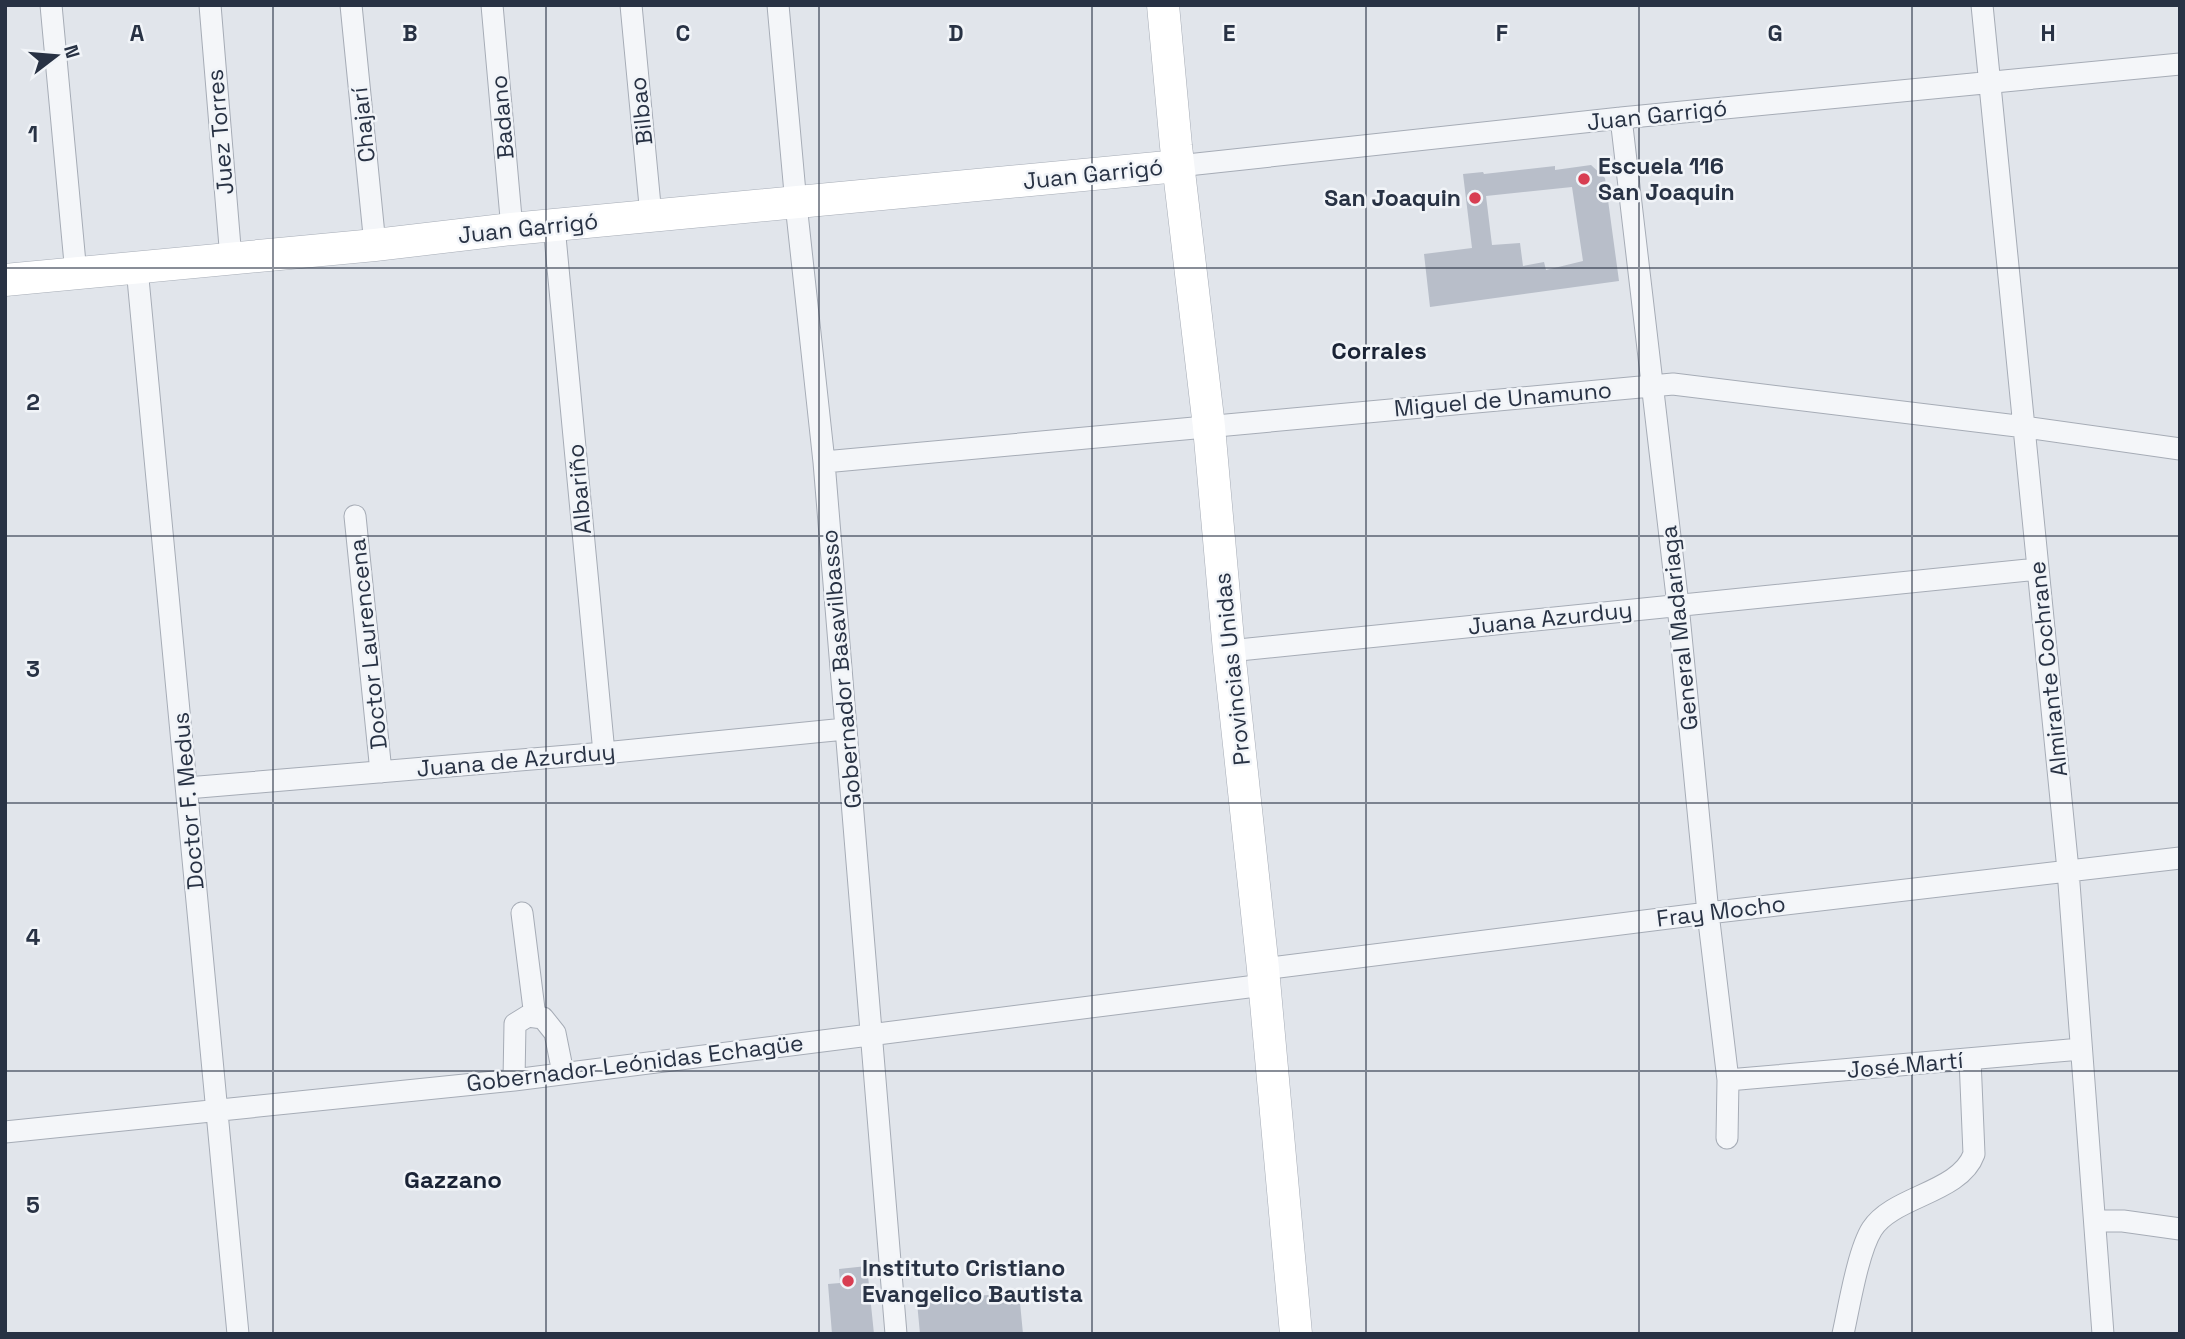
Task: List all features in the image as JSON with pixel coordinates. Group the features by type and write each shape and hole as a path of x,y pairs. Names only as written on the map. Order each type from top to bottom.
{"street":[{"path":"51,5 76,274"},
{"name":"Juez Torres","path":"210,5 231,259"},
{"name":"Chajarí","path":"351,5 375,245"},
{"name":"Badano","path":"492,5 512,229"},
{"name":"Bilbao","path":"631,5 651,216"},
{"name":"Gobernador Basavilbasso","path":"778,5 824,461 896,1334"},
{"name":"Provincias Unidas","path":"1163,5 1178,166 1183,187 1209,427 1229,651 1264,977 1296,1334"},
{"name":"Almirante Cochrane","path":"1982,5 2068,870 2103,1334"},
{"name":"Juan Garrigó","path":"5,280 375,245 512,229 796,204 1621,118 2180,64"},
{"name":"General Madariaga","path":"1621,118 1678,605 1708,913 1728,1080 1727,1138"},
{"name":"Albariño","path":"554,226 604,753"},
{"name":"Doctor F. Medus","path":"136,268 238,1334"},
{"name":"Miguel de Unamuno","path":"824,461 1653,385 1688,385 2180,449"},
{"name":"Doctor Laurencena","path":"355,516 381,772"},
{"name":"Juana Azurduy","path":"1229,651 2038,569"},
{"name":"Juana de Azurduy","path":"187,788 604,753 845,729"},
{"name":"Fray Mocho","path":"1264,977 1708,913 2180,858"},
{"path":"522,913 535,1017"},
{"name":"Gobernador Leónidas Echagüe","path":"5,1132 514,1080 872,1034 1264,977"},
{"path":"514,1080 515,1024 528,1016 542,1018 555,1033 563,1073"},
{"name":"José Martí","path":"1728,1080 2081,1049"},
{"path":"1843,1334 1864,1248 1872,1229 1885,1216 1970,1166 1974,1154 1970,1059"},
{"path":"2096,1221 2123,1221 2180,1229"}],"building":[{"path":"1591,165 1605,178 1619,281 1430,307 1424,254 1472,248 1463,174 1555,166 1555,170","holes":["1572,187 1583,261 1546,270 1544,262 1523,266 1520,243 1492,245 1486,196"]},
{"path":"867,1266 874,1334 832,1334 828,1284 840,1283 839,1269"},
{"path":"1019,1292 1023,1334 920,1334 917,1302"}],"place":[{"name":"Escuela 116 San Joaquin","path":"1584,179"},
{"name":"San Joaquin","path":"1475,198"},
{"name":"Instituto Cristiano Evangelico Bautista","path":"848,1281"}],"district":[{"name":"Corrales","path":"1379,351"},
{"name":"Gazzano","path":"453,1180"}]}
